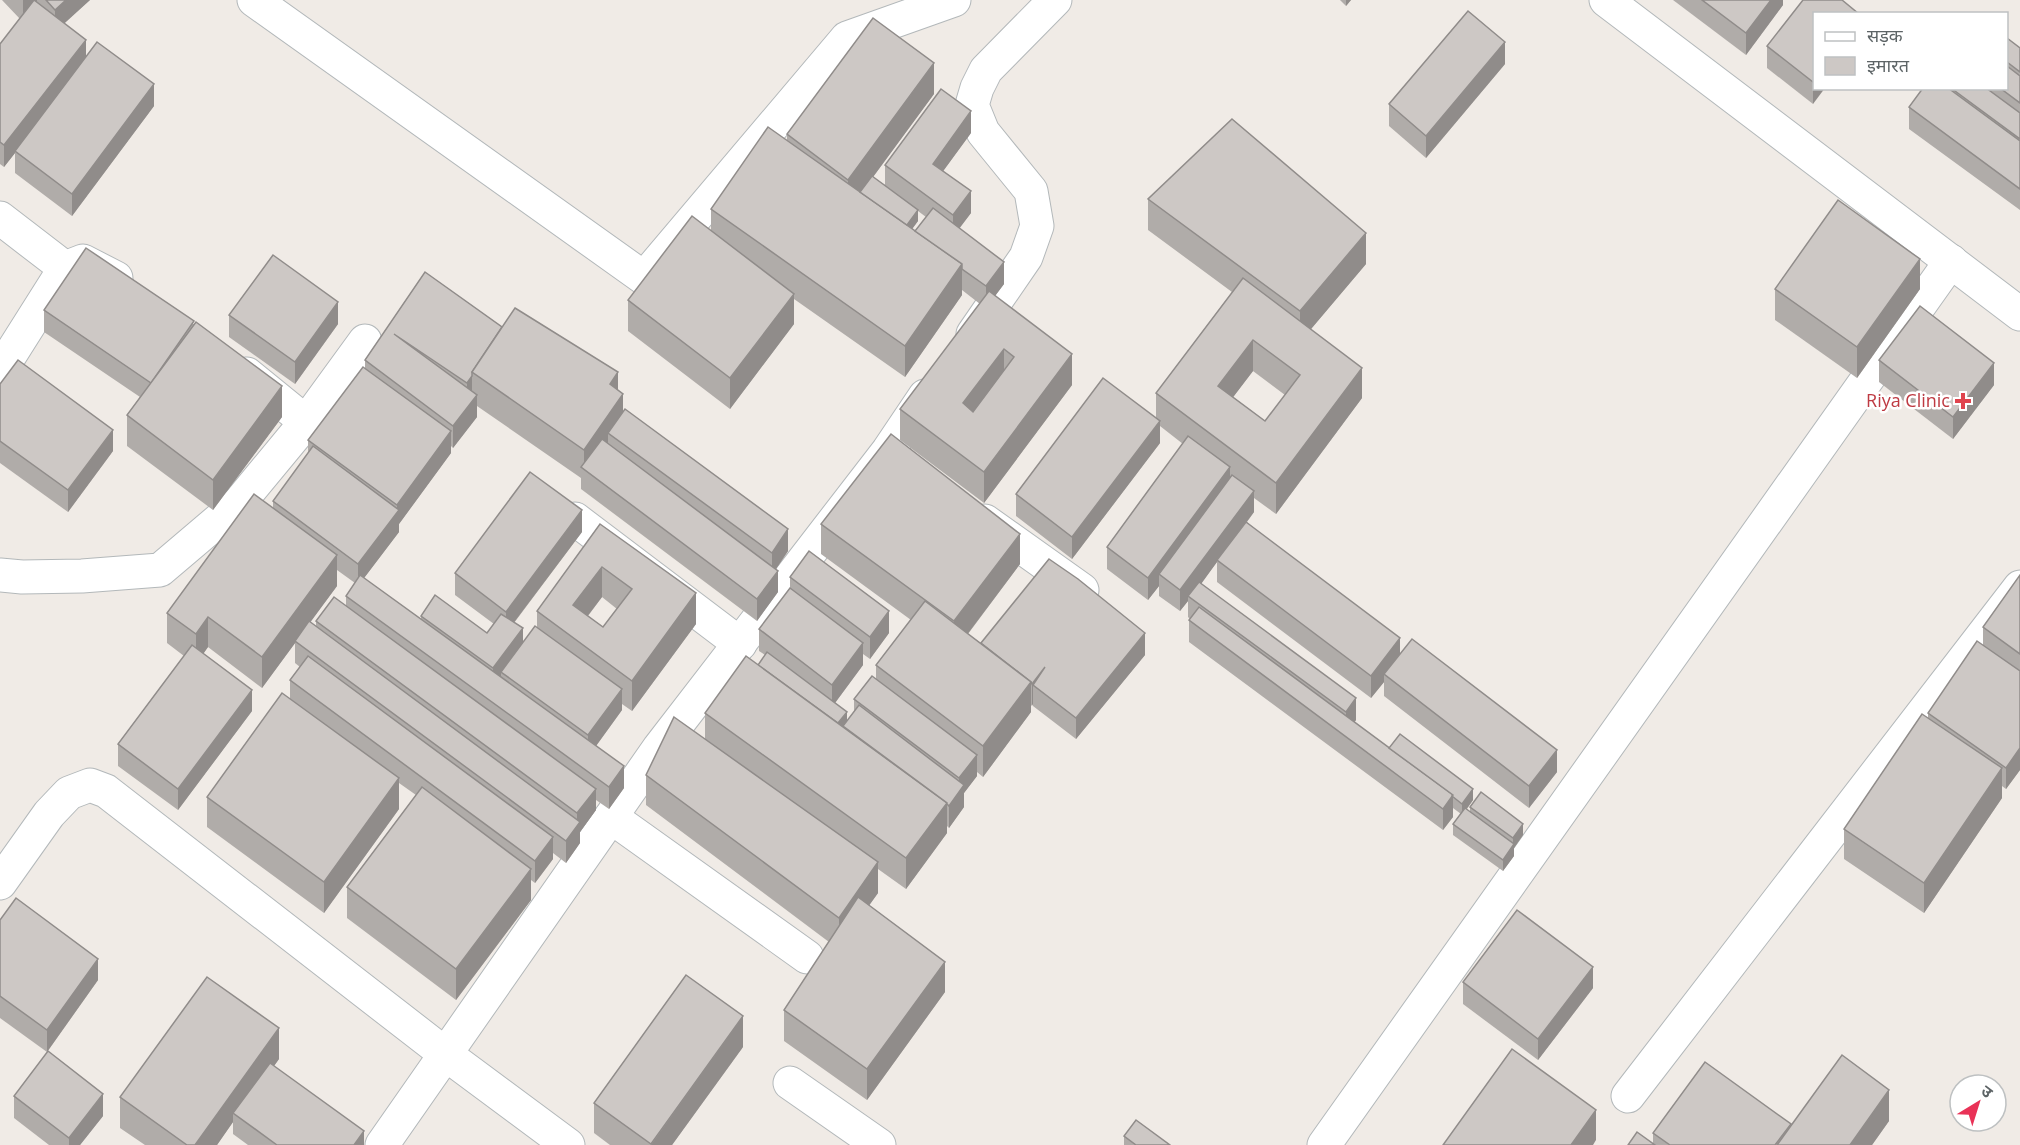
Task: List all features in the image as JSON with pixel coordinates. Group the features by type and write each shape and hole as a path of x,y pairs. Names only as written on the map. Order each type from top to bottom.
{"street":[{"path":"254,0 644,278 847,38 954,0"},
{"path":"382,1145 659,748 740,644 898,458 951,362 988,315 1026,257 1037,226 1031,191 983,132 972,105 976,88 986,70 1055,0"},
{"path":"1606,0 2020,314"},
{"path":"0,218 65,268"},
{"path":"0,370 65,268 83,261 142,291"},
{"path":"1324,1145 1951,261"},
{"path":"0,575 72,576 160,570 239,503 306,422 365,341"},
{"path":"224,355 306,422"},
{"path":"966,507 1110,611"},
{"path":"575,519 740,644"},
{"path":"1628,1096 2020,587"},
{"path":"0,883 49,814 69,793 90,785 106,791 444,1053 568,1145"},
{"path":"611,817 807,957"},
{"path":"790,1083 879,1145"}],"building":[{"path":"34,0 86,40 4,145 0,142 0,44"},
{"path":"46,0 66,0 55,10"},
{"path":"1702,0 1771,0 1746,33"},
{"path":"1803,0 1842,0 1857,12 1813,12 1813,82 1767,46"},
{"path":"1468,11 1505,42 1426,136 1389,104"},
{"path":"873,18 934,63 848,180 787,134"},
{"path":"2008,39 2020,48 2020,72 2008,63"},
{"path":"97,42 154,84 72,194 15,151"},
{"path":"2008,67 2020,76 2020,103 2003,90 2008,90"},
{"path":"941,89 971,111 933,164 971,191 953,215 885,165"},
{"path":"1922,90 1951,90 2020,141 2020,189 1909,107"},
{"path":"1954,90 1989,90 2020,113 2020,139"},
{"path":"1232,119 1366,233 1300,311 1148,199"},
{"path":"768,127 962,264 905,346 711,209"},
{"path":"872,176 918,210 907,225 860,192"},
{"path":"1838,200 1920,259 1857,347 1775,289"},
{"path":"933,208 1004,262 986,286 962,269 962,264 915,231"},
{"path":"692,216 794,294 730,378 628,300"},
{"path":"86,248 194,321 151,383 44,310"},
{"path":"273,255 338,302 295,362 229,315"},
{"path":"425,272 502,327 467,383 394,334 477,395 453,426 365,360"},
{"path":"1243,278 1362,368 1276,483 1156,393","holes":["1253,340 1300,375 1265,421 1218,386"]},
{"path":"989,291 1072,354 984,472 900,409","holes":["1004,349 1014,357 973,412 963,403"]},
{"path":"1920,306 1994,363 1953,417 1879,360"},
{"path":"515,308 618,372 610,384 623,394 584,450 472,372"},
{"path":"196,322 282,386 213,480 127,415"},
{"path":"18,360 113,430 68,490 0,441 0,384"},
{"path":"363,367 451,431 397,505 308,440"},
{"path":"1103,378 1160,421 1072,537 1016,494"},
{"path":"625,409 788,529 772,553 608,433"},
{"path":"891,434 1020,534 954,621 821,524"},
{"path":"1188,436 1230,467 1148,578 1107,547"},
{"path":"602,439 778,571 757,599 581,467"},
{"path":"313,446 399,510 358,564 273,501"},
{"path":"530,472 582,510 506,612 455,573"},
{"path":"1232,475 1254,491 1180,590 1159,574"},
{"path":"254,494 337,555 262,657 208,617 196,634 167,613"},
{"path":"1246,522 1400,638 1371,676 1217,560"},
{"path":"600,524 696,593 632,681 537,611","holes":["602,567 632,589 603,627 573,605"]},
{"path":"809,551 889,611 870,637 790,577"},
{"path":"1049,559 1078,579 1145,633 1076,718 1033,685 1045,667 1032,684 981,643"},
{"path":"360,575 624,766 609,787 346,596"},
{"path":"2020,575 2020,654 1983,627"},
{"path":"1199,582 1356,698 1346,712 1188,596"},
{"path":"790,588 863,643 832,685 759,629"},
{"path":"435,595 487,633 501,614 523,628 493,668 421,616"},
{"path":"334,597 596,789 577,813 316,621"},
{"path":"925,601 1031,682 983,746 876,665"},
{"path":"1199,607 1453,795 1443,809 1189,620"},
{"path":"309,621 580,822 566,841 295,641"},
{"path":"535,626 622,689 588,735 501,672"},
{"path":"1412,639 1557,750 1529,786 1384,674"},
{"path":"1977,641 2020,671 2020,748 2006,768 1928,713"},
{"path":"192,645 252,690 178,789 118,744"},
{"path":"767,652 847,712 838,723 758,665"},
{"path":"308,656 553,837 535,861 290,680"},
{"path":"746,656 947,803 906,858 705,713"},
{"path":"872,676 977,755 959,778 854,699"},
{"path":"282,693 399,778 324,882 207,797"},
{"path":"859,705 964,785 949,806 843,726"},
{"path":"1922,714 2002,768 1924,883 1844,829"},
{"path":"674,717 878,862 839,918 646,775"},
{"path":"1400,734 1473,789 1462,804 1389,748"},
{"path":"422,787 531,869 456,969 347,887"},
{"path":"1481,792 1523,824 1513,838 1470,807"},
{"path":"1465,808 1514,844 1503,860 1453,824"},
{"path":"858,897 945,962 867,1069 784,1010"},
{"path":"16,898 98,959 47,1030 0,996 0,920"},
{"path":"1517,910 1593,967 1538,1039 1463,982"},
{"path":"686,975 743,1016 651,1144 594,1103"},
{"path":"207,977 279,1028 195,1145 187,1145 120,1097"},
{"path":"1512,1049 1596,1110 1571,1145 1443,1145"},
{"path":"48,1051 103,1094 69,1138 14,1096"},
{"path":"1842,1055 1889,1090 1850,1145 1777,1145"},
{"path":"1705,1062 1791,1124 1775,1145 1670,1145 1653,1133"},
{"path":"270,1063 364,1131 354,1145 277,1145 233,1113"},
{"path":"1136,1120 1170,1145 1136,1145 1124,1136"},
{"path":"1637,1132 1655,1145 1628,1145"}],"place":[{"name":"Riya Clinic","path":"1963,401"}]}
